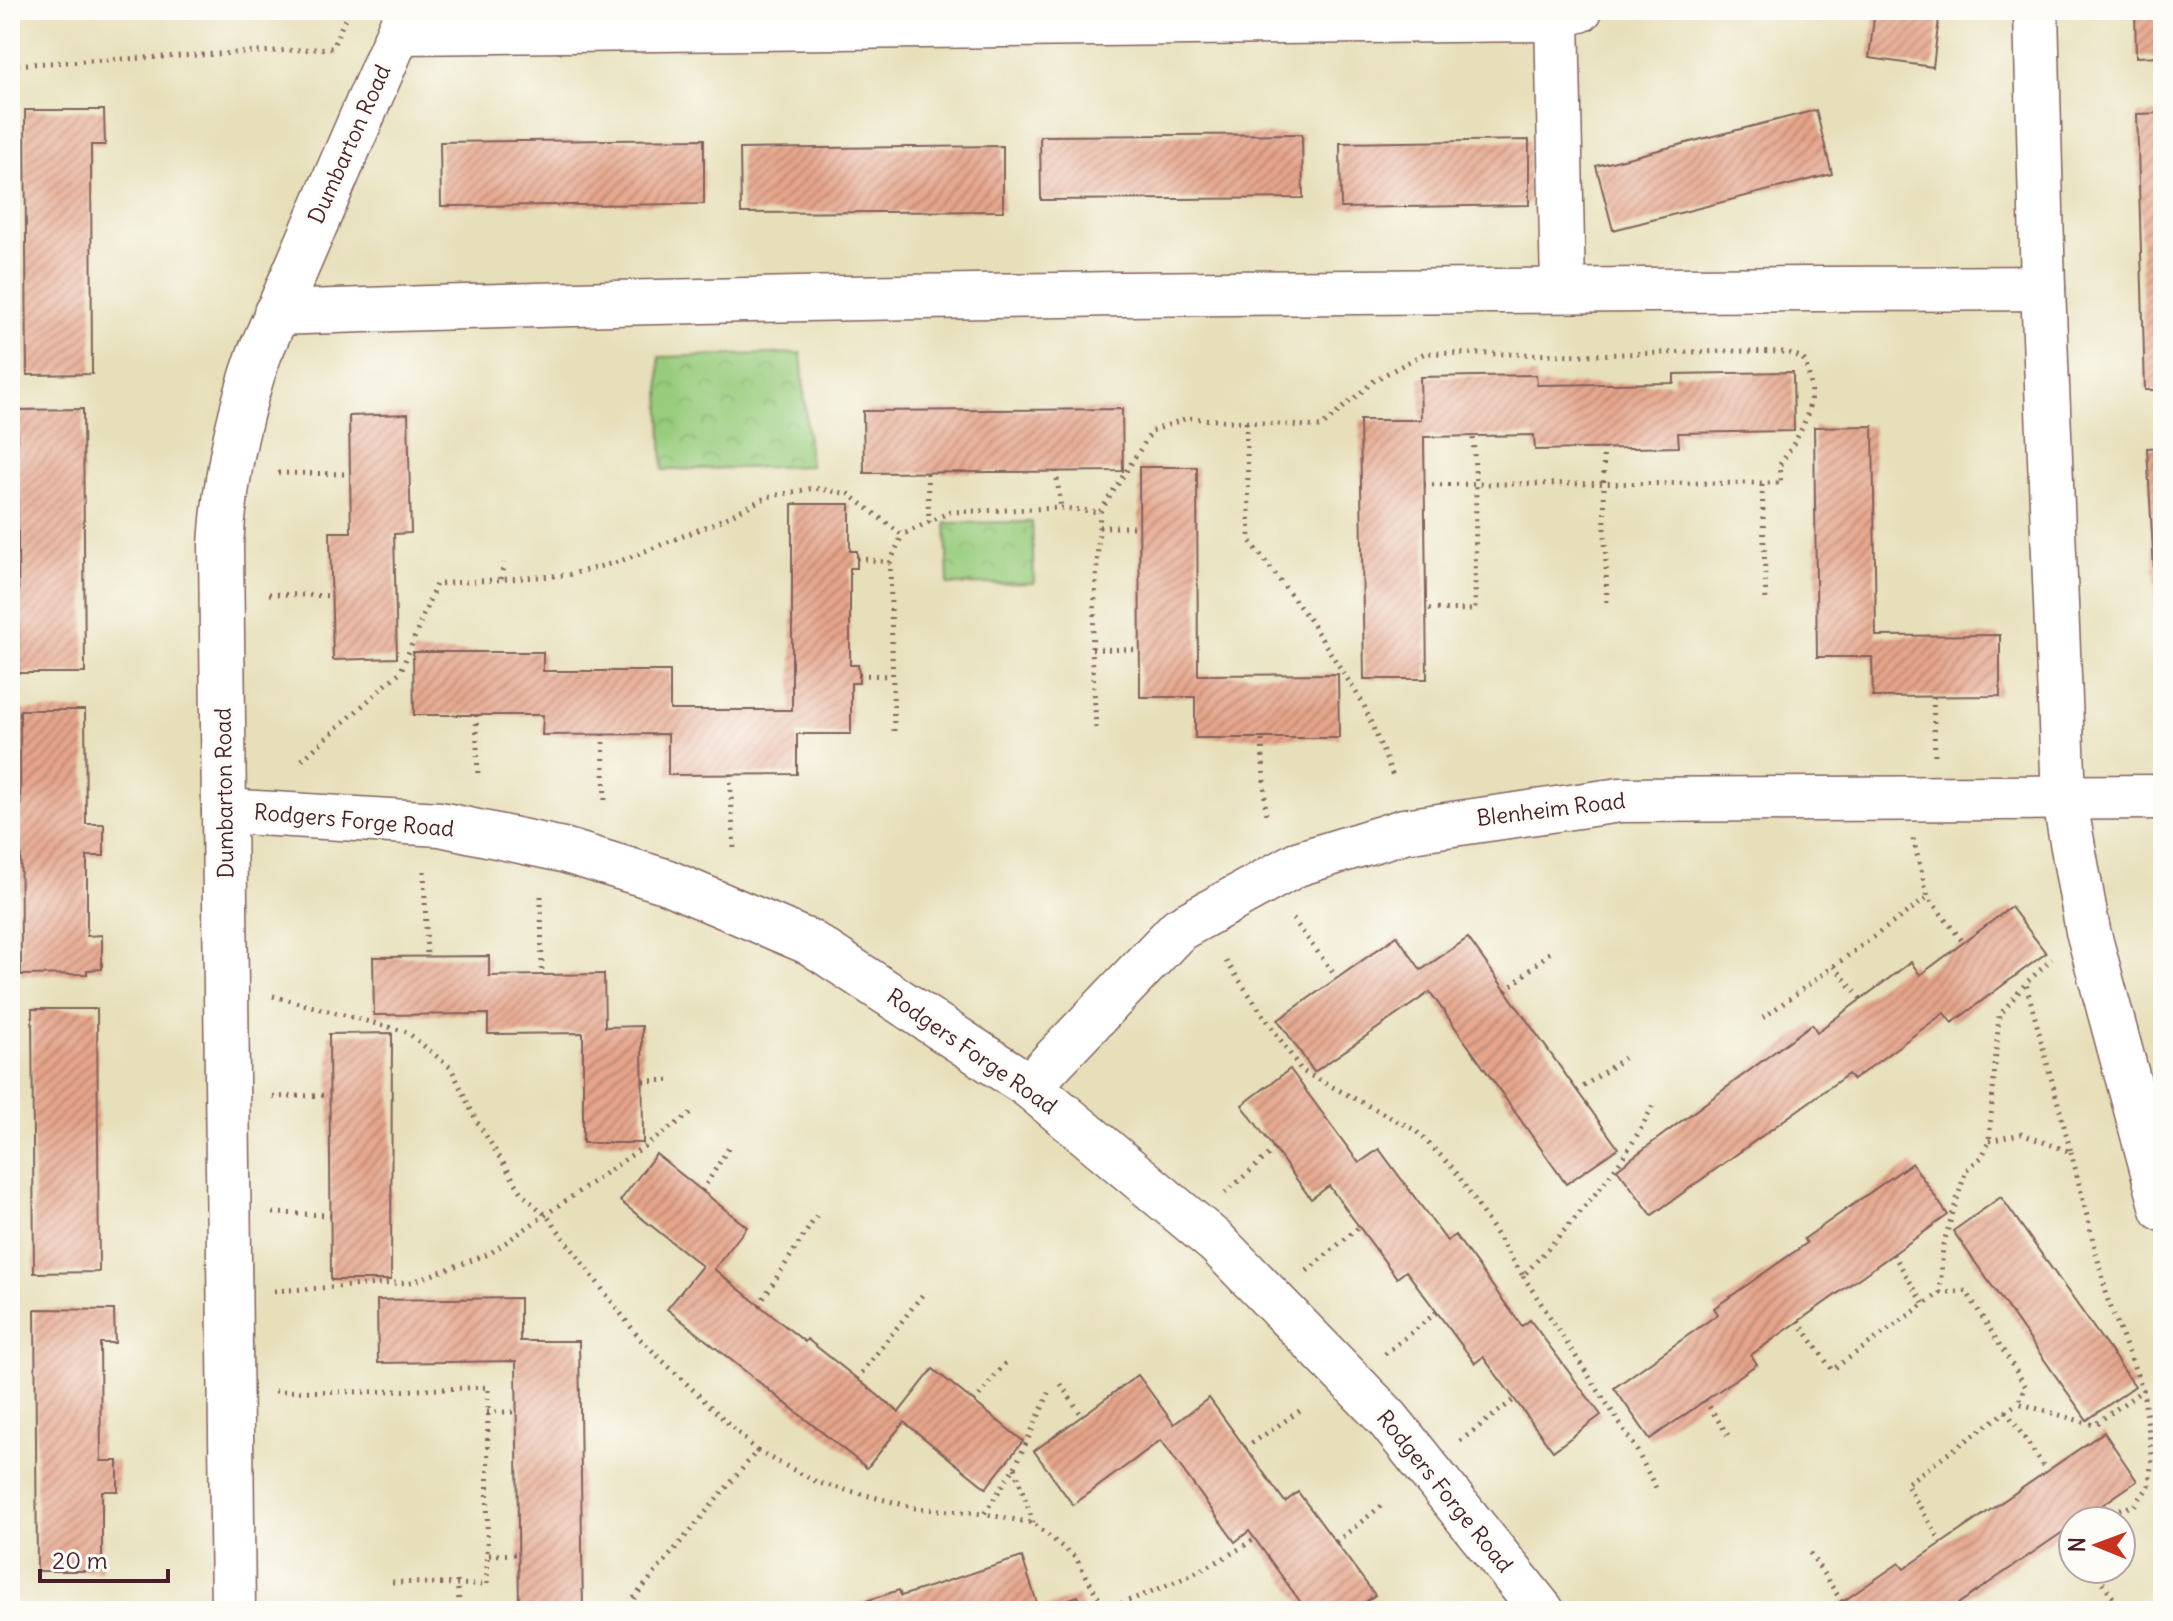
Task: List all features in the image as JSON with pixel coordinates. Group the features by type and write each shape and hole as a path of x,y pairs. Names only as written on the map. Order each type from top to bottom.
{"street":[{"path":"2036,10 2043,288 2064,797 2088,931 2163,1209"},
{"path":"404,21 1235,16 1542,19 1568,13 1563,290"},
{"name":"Dumbarton Road","path":"233,1611 221,545 224,498 244,400 276,313 404,21"},
{"path":"276,313 1112,293 2043,288"},
{"name":"Blenheim Road","path":"1029,1086 1179,929 1297,864 1404,831 1465,819 1620,800 2163,797"},
{"name":"Rodgers Forge Road","path":"224,811 440,824 563,850 665,881 811,943 1029,1086 1217,1243 1387,1418 1542,1611"}],"path":[{"path":"10,65 332,48 349,10"},
{"path":"1096,728 1092,649 1100,512 1152,431 1187,418 1321,427 1375,380 1425,353 1786,352 1803,358 1811,376 1812,400 1804,428 1779,466 1781,483 1424,485"},
{"path":"1246,422 1250,541 1306,615 1363,703 1393,776"},
{"path":"1426,609 1475,610 1476,484 1473,436"},
{"path":"1603,448 1607,606"},
{"path":"1056,471 1061,508"},
{"path":"278,473 350,474"},
{"path":"927,473 929,522"},
{"path":"1762,485 1766,604"},
{"path":"302,760 401,671 436,584 567,575 618,562 713,524 767,497 814,488 849,494 902,535"},
{"path":"894,731 890,563 902,535 950,512 1061,508 1100,512"},
{"path":"1099,527 1139,527"},
{"path":"857,558 890,563"},
{"path":"501,579 504,563"},
{"path":"269,594 331,596"},
{"path":"1092,649 1140,650"},
{"path":"859,675 891,676"},
{"path":"1933,697 1925,798 1913,850 1928,897 1963,942"},
{"path":"476,715 478,779"},
{"path":"603,734 605,804"},
{"path":"1262,740 1266,819"},
{"path":"730,774 734,850"},
{"path":"424,871 427,957"},
{"path":"541,896 542,975"},
{"path":"1763,1018 1928,897"},
{"path":"1293,919 1337,978"},
{"path":"1506,991 1550,952"},
{"path":"1940,1293 1943,1245 1966,1170 1982,1157 1989,1141 1999,1016 2026,983 2056,955"},
{"path":"1226,961 1302,1071 1415,1130 1454,1169 1634,1445 1658,1492"},
{"path":"1834,966 1861,999"},
{"path":"2026,983 2108,1300 2143,1390 2152,1455 2149,1486 2135,1505"},
{"path":"273,996 407,1032 451,1068 476,1120 524,1196 547,1216 640,1339 757,1451 819,1483 916,1508 984,1514 1033,1523 1076,1558 1106,1610 1232,1554 1254,1539"},
{"path":"1577,1091 1624,1058"},
{"path":"643,1081 674,1080"},
{"path":"273,1097 329,1095"},
{"path":"1523,1276 1586,1205 1644,1124 1655,1101"},
{"path":"274,1291 412,1282 489,1254 692,1113"},
{"path":"1989,1141 2021,1134 2071,1152"},
{"path":"702,1191 731,1144"},
{"path":"1219,1199 1275,1149"},
{"path":"759,1305 819,1212"},
{"path":"273,1213 331,1215"},
{"path":"1307,1271 1359,1227"},
{"path":"1893,1254 1924,1304"},
{"path":"1798,1321 1832,1370 1940,1293 1966,1291 2026,1387 2018,1403 1906,1484 1942,1543"},
{"path":"857,1379 923,1294"},
{"path":"1384,1355 1437,1312"},
{"path":"974,1402 1007,1361"},
{"path":"1061,1384 1082,1416"},
{"path":"274,1391 368,1392 488,1387 487,1585 457,1581 392,1582"},
{"path":"2018,1403 2094,1425 2143,1390"},
{"path":"984,1514 1015,1467 1049,1393"},
{"path":"1459,1441 1515,1399"},
{"path":"1705,1400 1731,1440"},
{"path":"1245,1448 1301,1410"},
{"path":"2006,1411 2047,1471"},
{"path":"487,1412 516,1412"},
{"path":"623,1611 757,1451"},
{"path":"1015,1467 1033,1523"},
{"path":"1336,1542 1385,1503"},
{"path":"1810,1553 1842,1602"},
{"path":"489,1555 518,1554"},
{"path":"457,1581 460,1611"},
{"path":"2105,1585 2122,1611"}],"green space":[{"path":"801,353 810,466 663,470 659,357"},
{"path":"1032,522 1034,583 948,585 946,523"}],"building":[{"path":"1875,10 1940,10 1933,67 1869,58"},
{"path":"2135,10 2163,10 2163,56 2136,57"},
{"path":"25,110 104,110 105,145 91,145 92,374 27,375"},
{"path":"1816,110 1832,174 1613,230 1596,166"},
{"path":"2163,113 2163,390 2145,390 2137,114"},
{"path":"1302,134 1303,198 1041,200 1040,136"},
{"path":"704,139 704,204 441,206 440,142"},
{"path":"1529,140 1529,205 1341,208 1340,143"},
{"path":"1003,146 1003,211 741,213 740,149"},
{"path":"1793,372 1794,431 1678,433 1679,447 1535,450 1534,435 1424,437 1427,679 1364,679 1360,420 1421,420 1420,377 1536,375 1537,385 1674,383 1674,374"},
{"path":"83,409 85,673 19,673 17,410"},
{"path":"1122,409 1123,471 864,473 863,411"},
{"path":"408,414 411,533 394,534 397,658 333,660 330,532 351,532 349,416"},
{"path":"1873,426 1876,636 2000,635 2000,696 1873,697 1872,657 1817,657 1814,427"},
{"path":"2163,447 2163,692 2161,692 2147,448"},
{"path":"1139,467 1197,467 1198,675 1338,674 1339,738 1195,738 1195,697 1140,697"},
{"path":"792,504 850,504 850,551 857,551 857,568 850,568 850,665 858,665 859,675 859,683 851,683 851,734 797,734 797,774 668,775 668,734 542,735 543,715 414,715 413,652 543,652 543,671 670,671 670,710 792,710"},
{"path":"20,710 85,710 86,824 104,824 104,856 87,856 87,936 102,935 102,969 87,970 87,974 21,975"},
{"path":"2011,907 2046,953 1952,1023 1944,1013 1853,1080 1848,1074 1652,1215 1617,1169 1812,1024 1817,1032 1911,962 1920,975"},
{"path":"1397,936 1421,970 1468,938 1618,1148 1566,1184 1430,992 1314,1072 1278,1020"},
{"path":"489,956 489,976 604,974 605,1027 642,1026 643,1143 583,1143 583,1033 488,1034 488,1014 374,1015 373,957"},
{"path":"32,1009 97,1009 99,1272 34,1273"},
{"path":"392,1033 391,1280 331,1280 329,1034"},
{"path":"1290,1069 1359,1163 1379,1149 1447,1241 1455,1235 1522,1326 1530,1320 1601,1415 1553,1451 1483,1357 1475,1363 1406,1271 1397,1278 1329,1186 1311,1199 1242,1105"},
{"path":"656,1154 747,1227 714,1269 805,1342 807,1339 899,1412 933,1369 1023,1441 986,1488 904,1422 867,1468 667,1309 702,1266 620,1201"},
{"path":"1912,1163 1948,1215 1751,1355 1757,1364 1650,1439 1614,1388 1718,1314 1714,1308 1807,1243 1804,1239"},
{"path":"2001,1197 2135,1386 2087,1420 1953,1231"},
{"path":"520,1298 520,1341 579,1341 583,1611 519,1611 516,1361 378,1363 377,1300"},
{"path":"35,1309 114,1310 115,1343 100,1343 101,1461 118,1461 118,1491 102,1491 102,1571 37,1571"},
{"path":"1138,1375 1174,1424 1209,1398 1285,1502 1298,1492 1375,1595 1354,1611 1307,1611 1249,1531 1235,1542 1161,1440 1073,1505 1034,1451"},
{"path":"2104,1432 2137,1481 2102,1505 2057,1505 2057,1536 1948,1611 1829,1611 1899,1563 1904,1569"},
{"path":"1022,1557 1039,1609 1078,1596 1083,1611 836,1611 899,1590 901,1596"},
{"path":"47,1607 113,1607 113,1611 47,1611"}]}
